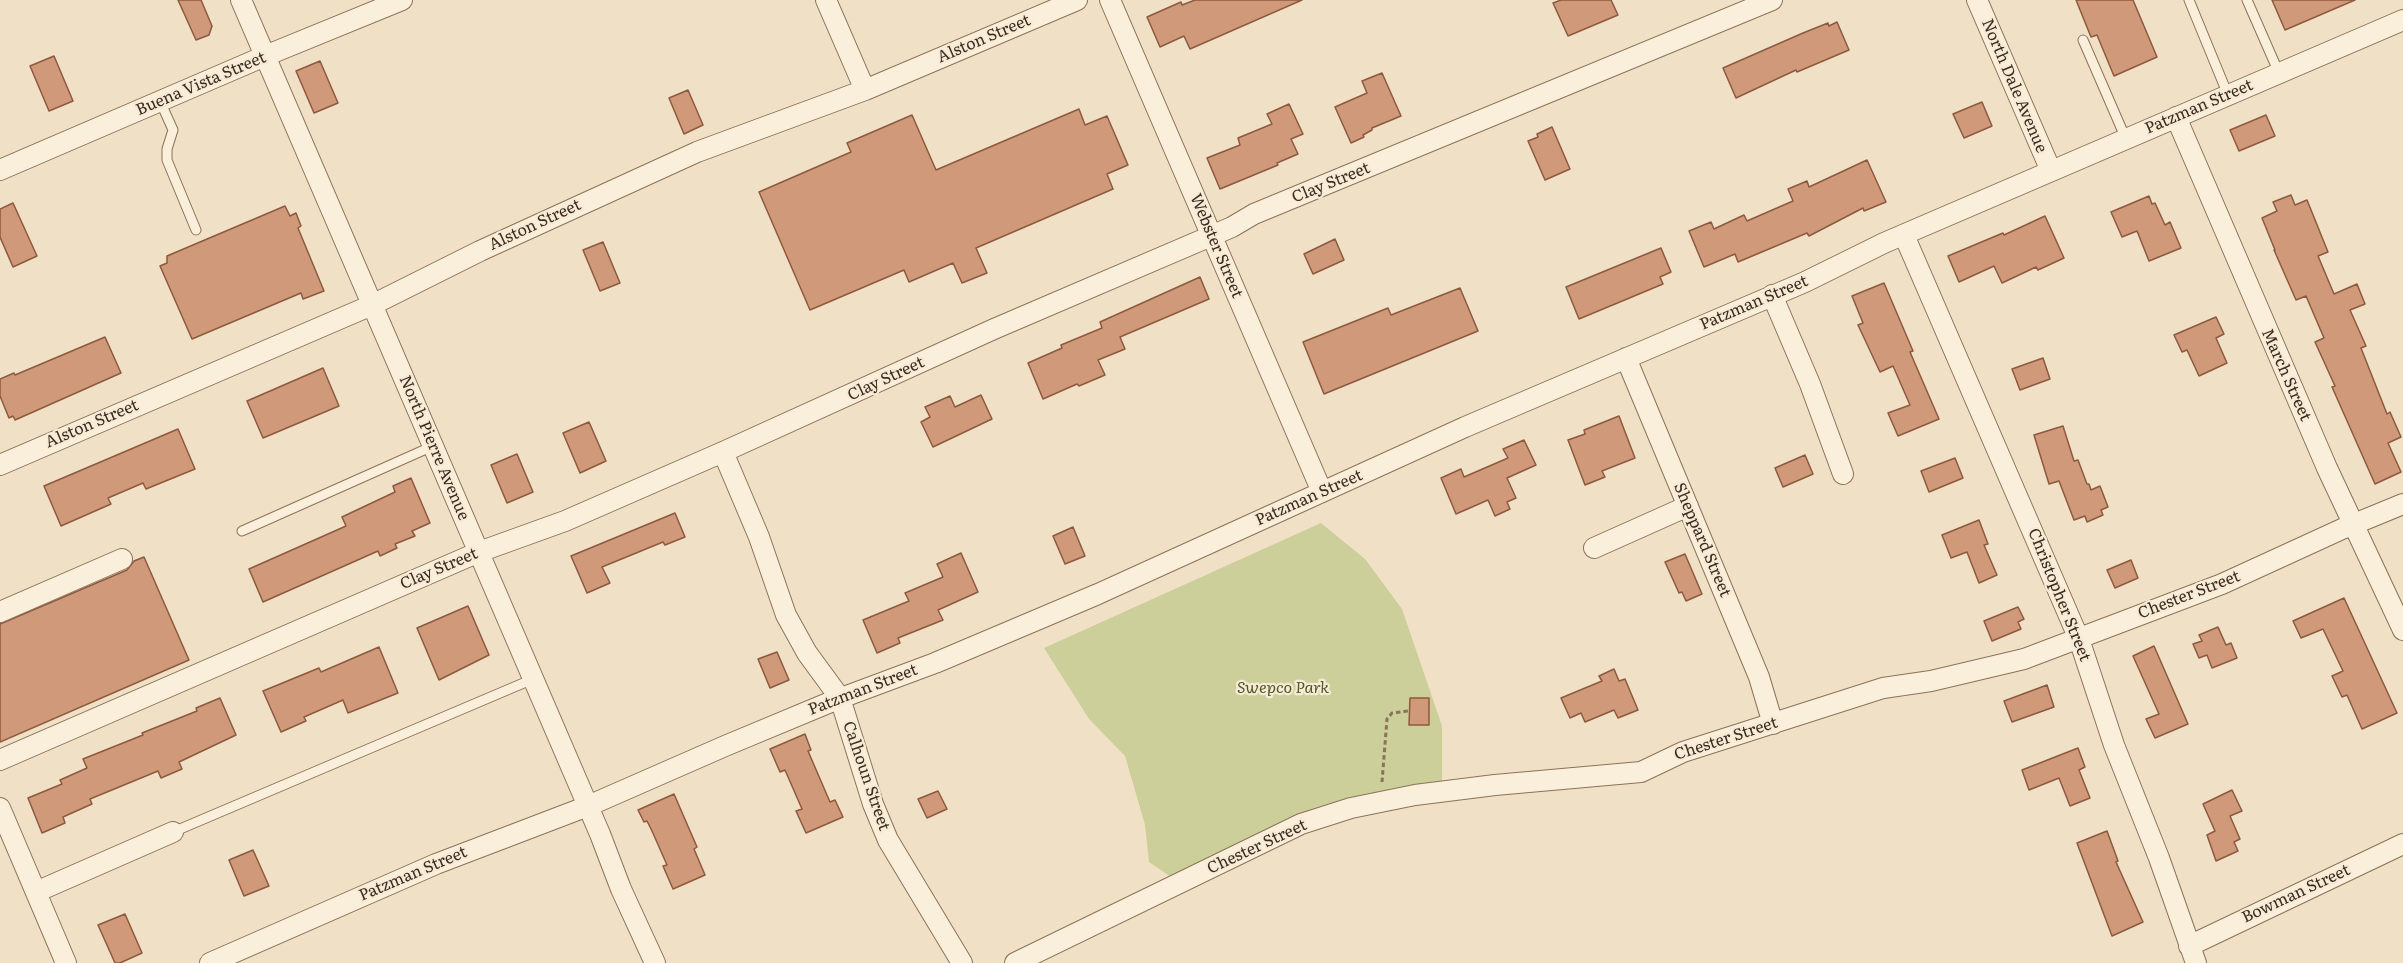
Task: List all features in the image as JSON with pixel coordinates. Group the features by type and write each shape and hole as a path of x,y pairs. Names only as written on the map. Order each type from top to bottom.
{"street":[{"name":"North Pierre Avenue","path":"241,0 588,806 621,889 655,963"},
{"name":"Buena Vista Street","path":"0,170 402,0"},
{"path":"826,0 865,90"},
{"name":"Alston Street","path":"0,465 372,305 490,246 697,152 865,90 1077,0"},
{"name":"Webster Street","path":"1110,0 1322,492"},
{"name":"Clay Street","path":"0,760 479,552 565,521 994,329 1211,236 1257,213 1772,0"},
{"name":"North Dale Avenue","path":"1977,0 2051,171"},
{"name":"Patzman Street","path":"210,963 454,856 588,806 840,698 901,676 1008,632 1465,427 2403,20"},
{"name":"March Street","path":"2176,117 2352,525 2403,630"},
{"name":"Christopher Street","path":"1904,235 2079,639 2101,707 2159,858 2192,954"},
{"path":"1772,295 1810,384 1843,474"},
{"name":"Sheppard Street","path":"1626,358 1759,677 1773,724"},
{"name":"Calhoun Street","path":"723,452 759,537 786,615 807,653 840,698 873,804 888,840 962,963"},
{"name":"Chester Street","path":"1015,963 1301,824 1352,808 1381,802 1495,785 1641,772 1683,752 1883,688 1931,681 2024,659 2230,580 2403,504"},
{"path":"1594,548 1688,506"},
{"path":"0,612 122,559"},
{"path":"0,808 66,963"},
{"path":"36,892 173,832"},
{"name":"Bowman Street","path":"2192,954 2403,844"}],"lane":[{"path":"2189,0 2228,95"},
{"path":"2247,0 2279,73"},
{"path":"2084,40 2126,139"},
{"path":"160,101 173,130 167,150 167,160 196,230"},
{"path":"242,531 433,446"},
{"path":"173,832 533,679"}],"path":[{"path":"1381,802 1387,719 1392,714 1408,711"}],"green space":[{"name":"Swepco Park","path":"1321,523 1365,559 1402,609 1442,726 1442,792 1352,808 1180,883 1149,862 1145,825 1125,756 1089,719 1044,648"}],"building":[{"path":"178,0 201,0 212,26 209,35 196,40"},
{"path":"1195,0 1302,0 1190,49 1184,36 1160,47 1147,17 1181,2 1182,5"},
{"path":"1561,0 1611,0 1618,15 1568,36 1553,3"},
{"path":"2076,0 2133,0 2157,57 2114,76 2097,35 2091,37"},
{"path":"2272,0 2355,0 2285,30"},
{"path":"1837,22 1849,50 1797,72 1796,70 1736,98 1723,68 1803,33 1828,23 1829,26"},
{"path":"54,56 73,101 49,111 30,66"},
{"path":"320,61 338,103 314,113 296,71"},
{"path":"1382,73 1401,116 1372,128 1363,135 1364,137 1351,143 1335,107 1367,93 1362,81"},
{"path":"688,90 703,125 684,134 669,98"},
{"path":"1982,102 1992,126 1964,138 1953,114"},
{"path":"1289,104 1303,134 1291,139 1298,154 1277,163 1278,165 1220,189 1207,158 1240,145 1238,138 1272,124 1267,114"},
{"path":"1079,109 1085,125 1107,116 1128,165 1107,174 1113,189 976,248 987,273 962,283 953,263 909,282 904,270 810,310 759,192 851,152 847,143 912,115 936,170"},
{"path":"2266,115 2275,136 2239,151 2230,130"},
{"path":"1552,127 1570,169 1545,180 1528,141"},
{"path":"1867,160 1886,202 1864,211 1863,208 1809,236 1807,233 1738,262 1735,254 1704,267 1689,231 1711,222 1714,229 1744,215 1747,221 1793,201 1788,189 1807,181 1809,187"},
{"path":"2291,195 2295,205 2307,200 2328,252 2318,256 2334,294 2357,284 2365,304 2350,310 2366,346 2361,348 2387,414 2390,412 2401,437 2388,443 2401,472 2375,484 2332,387 2335,386 2315,342 2324,338 2306,296 2296,300 2262,218 2277,211 2273,202"},
{"path":"2149,196 2152,204 2155,203 2165,225 2170,222 2181,248 2149,261 2137,231 2122,237 2111,212"},
{"path":"13,203 37,256 13,267 0,237 0,209"},
{"path":"285,206 290,216 296,213 301,226 298,228 324,291 303,299 301,293 192,339 160,266 167,263 167,256"},
{"path":"2045,216 2064,258 2038,270 2036,267 2002,283 1994,266 1959,282 1948,256 2003,233 2004,235"},
{"path":"1335,239 1344,260 1313,274 1304,254"},
{"path":"603,242 620,283 600,291 583,250"},
{"path":"1661,248 1671,272 1660,277 1663,284 1579,319 1566,287"},
{"path":"1200,277 1209,299 1120,337 1125,349 1098,360 1105,375 1043,399 1028,363 1062,348 1061,345 1102,328 1100,322"},
{"path":"1884,283 1939,419 1898,436 1888,413 1910,405 1893,366 1880,372 1858,325 1863,323 1852,296"},
{"path":"1460,288 1478,331 1324,394 1303,342 1388,308 1391,315"},
{"path":"2216,317 2224,334 2216,338 2227,363 2199,376 2187,350 2182,352 2174,335"},
{"path":"105,337 121,373 15,420 13,416 9,418 0,396 0,379 14,373 15,375"},
{"path":"2043,358 2050,379 2020,390 2012,369"},
{"path":"323,368 339,406 263,438 247,401"},
{"path":"981,395 992,419 933,447 921,422 930,417 925,407 950,396 955,407"},
{"path":"1619,416 1635,458 1602,471 1605,477 1585,485 1568,440 1585,434 1584,430"},
{"path":"589,422 606,461 580,473 563,433"},
{"path":"2063,426 2074,461 2078,460 2091,490 2100,486 2108,507 2101,510 2103,515 2087,522 2085,516 2074,520 2059,481 2049,484 2034,435"},
{"path":"178,429 195,469 146,489 143,483 108,498 111,504 61,526 44,486"},
{"path":"1524,440 1536,465 1507,478 1516,498 1507,502 1510,509 1495,516 1488,500 1456,514 1441,478 1461,469 1464,477 1508,458 1503,449"},
{"path":"517,454 533,492 507,503 491,465"},
{"path":"1805,455 1813,474 1783,487 1775,468"},
{"path":"1955,458 1963,478 1929,492 1921,471"},
{"path":"411,478 430,523 412,531 415,536 395,544 397,548 380,556 378,551 263,602 249,569 346,526 342,517 395,492 393,486"},
{"path":"675,513 685,537 665,545 663,542 602,567 610,583 587,593 571,556"},
{"path":"1979,520 1988,544 1984,545 1997,575 1979,583 1967,552 1951,558 1942,535"},
{"path":"1073,527 1085,556 1065,564 1053,536"},
{"path":"961,553 978,592 938,610 943,620 898,638 900,643 877,653 863,620 909,601 905,593 943,577 937,564"},
{"path":"1685,554 1702,594 1686,601 1682,592 1679,593 1665,562"},
{"path":"144,557 189,660 0,742 0,624 127,570 134,561"},
{"path":"2131,560 2138,578 2115,588 2107,570"},
{"path":"2344,598 2397,713 2362,729 2347,695 2342,697 2332,676 2343,671 2323,629 2301,638 2293,621"},
{"path":"468,606 489,655 439,680 417,628"},
{"path":"2018,607 2024,619 2018,622 2021,629 1992,641 1984,621"},
{"path":"2218,627 2226,645 2231,643 2237,658 2212,668 2207,655 2199,658 2193,644 2202,641 2199,635"},
{"path":"2154,646 2188,724 2155,738 2146,719 2159,714 2133,656"},
{"path":"379,647 398,693 348,713 343,700 304,717 306,721 281,732 263,691 319,668 321,672"},
{"path":"777,652 789,680 770,688 758,659"},
{"path":"1614,669 1619,681 1625,679 1638,710 1618,718 1614,710 1585,722 1581,713 1570,718 1561,698 1602,681 1599,676"},
{"path":"2047,685 2054,707 2012,722 2004,701"},
{"path":"220,698 236,735 179,762 182,769 161,778 158,771 90,799 92,804 63,817 65,823 42,833 28,798 62,784 60,780 87,768 83,759 197,711 196,708"},
{"path":"1410,698 1429,698 1429,725 1409,725"},
{"path":"805,734 811,750 808,751 830,802 835,800 843,817 806,833 796,811 802,809 785,770 780,772 770,749"},
{"path":"2078,748 2085,767 2079,770 2090,798 2070,806 2059,778 2029,790 2022,770"},
{"path":"2232,790 2242,811 2230,816 2240,839 2234,842 2238,851 2216,861 2207,835 2215,831 2203,804"},
{"path":"938,791 947,809 927,818 918,799"},
{"path":"674,794 697,847 694,849 705,875 673,889 663,866 667,865 652,831 638,810"},
{"path":"2107,831 2118,861 2116,862 2143,922 2112,936 2077,843"},
{"path":"253,850 269,886 244,896 229,860"},
{"path":"125,914 142,953 115,963 98,925"}]}
